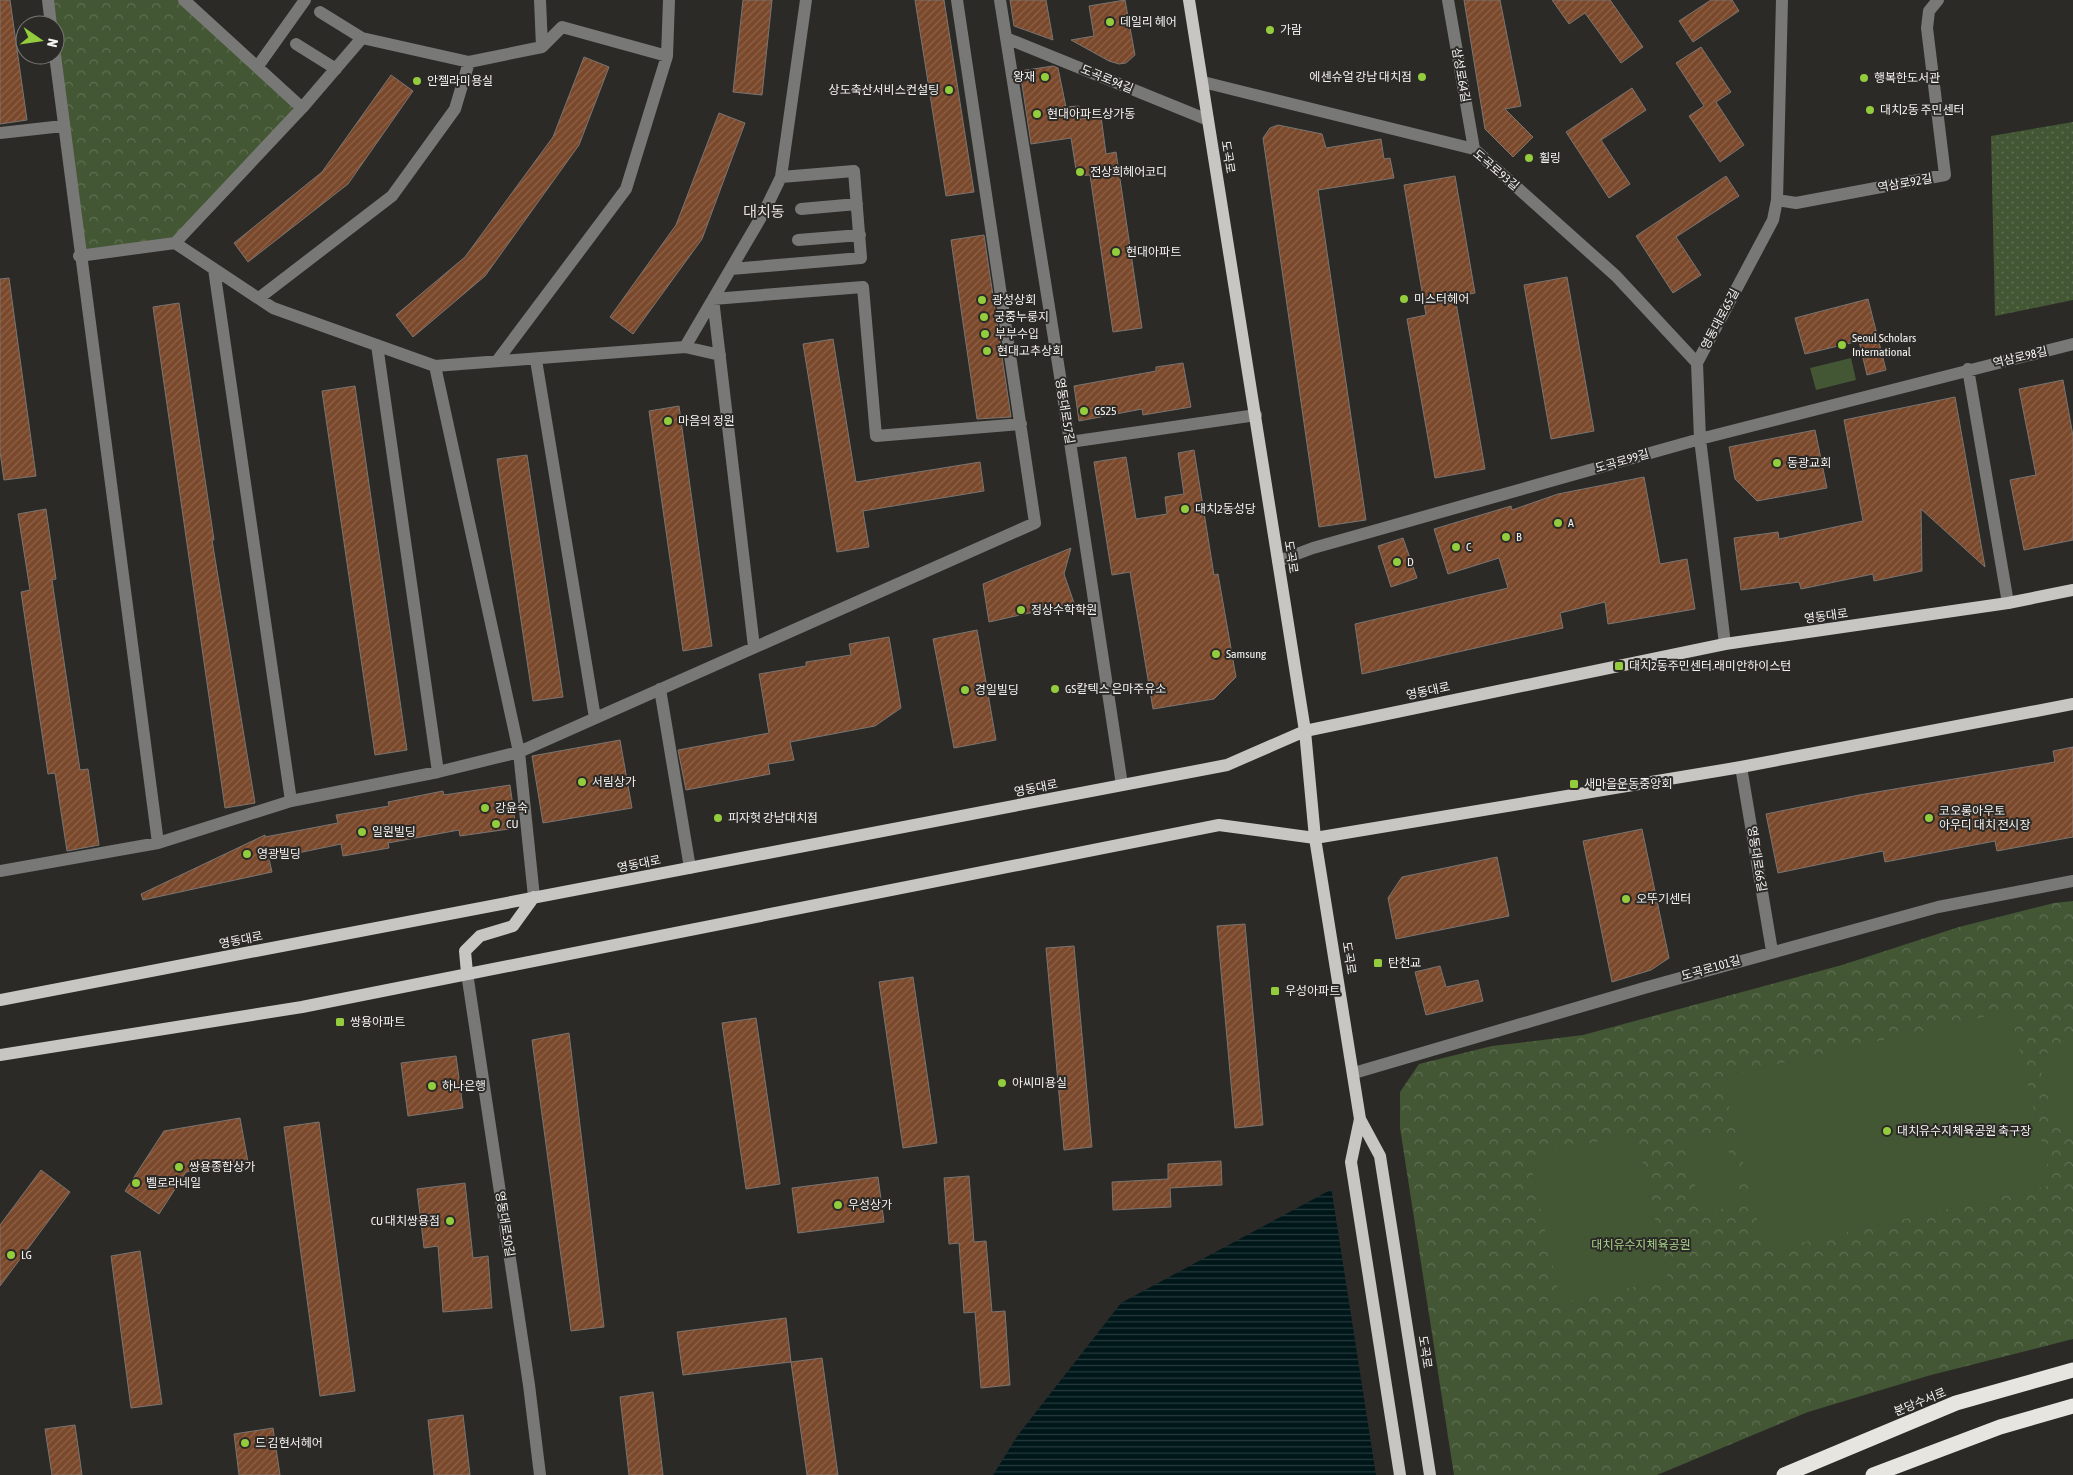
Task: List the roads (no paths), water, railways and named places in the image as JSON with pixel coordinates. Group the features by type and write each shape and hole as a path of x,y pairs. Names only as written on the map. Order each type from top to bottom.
{"highway":[{"name":"분당수서로","path":"1784,1475 1956,1403 2073,1370"},
{"path":"1873,1475 1983,1433 2073,1406"}],"main road":[{"name":"도곡로","path":"1189,0 1305,731 1316,838 1354,1073 1360,1119 1351,1162 1400,1475"},
{"name":"영동대로","path":"0,1000 1227,765 1305,731 1725,644 2008,603 2073,590"},
{"path":"0,1055 302,1007 1219,825 1316,838 1741,767 2073,704"},
{"path":"467,973 465,952 480,936 513,926 534,898"},
{"name":"도곡로","path":"1360,1119 1380,1156 1430,1475"}],"street":[{"path":"48,0 50,15"},
{"path":"184,0 302,108"},
{"path":"258,66 306,0"},
{"path":"539,0 542,47"},
{"path":"497,361 626,189 667,56 669,0"},
{"path":"685,346 764,212 781,177 806,0"},
{"path":"0,871 158,843 291,801 438,772 519,752 1036,522 957,0"},
{"name":"영동대로57길","path":"1000,0 1122,785"},
{"name":"삼성로64길","path":"1448,0 1474,149"},
{"name":"영동대로65길","path":"1725,644 1700,438 1697,363 1773,220 1777,200 1782,0"},
{"name":"역삼로92길","path":"1777,200 1796,203 1945,176 1927,28 1929,11 1938,0"},
{"path":"320,12 362,38 469,62 542,47 562,27 667,56"},
{"path":"79,256 175,243 302,108 362,38"},
{"name":"도곡로94길","path":"1006,38 1208,120"},
{"path":"296,44 336,69"},
{"path":"259,298 392,196 455,110 469,62"},
{"path":"56,65 79,256 158,843"},
{"name":"도곡로93길","path":"1203,82 1474,149 1616,276 1697,363"},
{"path":"0,133 63,126"},
{"path":"731,269 861,258 854,170 781,177"},
{"path":"801,209 857,204"},
{"path":"798,240 860,235"},
{"path":"175,243 273,308 435,366 536,360 685,346 720,356"},
{"path":"214,269 291,801"},
{"path":"713,299 863,286 876,436 1021,424"},
{"path":"713,299 754,647"},
{"name":"역삼로98길","path":"1968,369 2073,344"},
{"path":"377,345 438,772"},
{"path":"536,360 595,718"},
{"path":"435,366 519,752 534,898"},
{"path":"1968,369 2008,603"},
{"name":"도곡로99길","path":"1278,561 1322,546 1700,438 1968,369"},
{"path":"1070,442 1256,415"},
{"path":"660,689 690,868"},
{"name":"영동대로66길","path":"1741,767 1772,951"},
{"name":"도곡로101길","path":"1354,1073 1772,951 1938,906 2073,881"},
{"name":"영동대로50길","path":"467,973 540,1475"}],"water":[{"path":"1334,1188 1376,1475 993,1475 1018,1435 1121,1303"}],"place":[{"name":"데일리 헤어","path":"1110,22"},
{"name":"가람","path":"1270,30"},
{"name":"왕재","path":"1045,77"},
{"name":"에센슈얼 강남 대치점","path":"1422,77"},
{"name":"행복한도서관","path":"1864,78"},
{"name":"안젤라미용실","path":"417,81"},
{"name":"상도축산서비스컨설팅","path":"949,90"},
{"name":"대치2동 주민센터","path":"1870,110"},
{"name":"현대아파트상가동","path":"1037,114"},
{"name":"휠링","path":"1529,158"},
{"name":"전상희헤어코디","path":"1080,172"},
{"name":"현대아파트","path":"1116,252"},
{"name":"미스터헤어","path":"1404,299"},
{"name":"광성상회","path":"982,300"},
{"name":"궁중누룽지","path":"984,317"},
{"name":"부부수입","path":"985,334"},
{"name":"Seoul Scholars International","path":"1842,345"},
{"name":"현대고추상회","path":"987,351"},
{"name":"GS25","path":"1084,411"},
{"name":"마음의 정원","path":"668,421"},
{"name":"동광교회","path":"1777,463"},
{"name":"대치2동성당","path":"1185,509"},
{"name":"A","path":"1558,523"},
{"name":"B","path":"1506,537"},
{"name":"C","path":"1456,547"},
{"name":"D","path":"1397,562"},
{"name":"정상수학학원","path":"1021,610"},
{"name":"Samsung","path":"1216,654"},
{"name":"대치2동주민센터.래미안하이스턴","path":"1619,666"},
{"name":"GS칼텍스 은마주유소","path":"1055,689"},
{"name":"경일빌딩","path":"965,690"},
{"name":"서림상가","path":"582,782"},
{"name":"새마을운동중앙회","path":"1574,784"},
{"name":"강윤숙","path":"485,808"},
{"name":"피자헛 강남대치점","path":"718,818"},
{"name":"코오롱아우토 아우디 대치 전시장","path":"1929,818"},
{"name":"CU","path":"496,824"},
{"name":"일원빌딩","path":"362,832"},
{"name":"영광빌딩","path":"247,854"},
{"name":"오뚜기센터","path":"1626,899"},
{"name":"탄천교","path":"1378,963"},
{"name":"우성아파트","path":"1275,991"},
{"name":"쌍용아파트","path":"340,1022"},
{"name":"아씨미용실","path":"1002,1083"},
{"name":"하나은행","path":"432,1086"},
{"name":"대치유수지체육공원 축구장","path":"1887,1131"},
{"name":"쌍용종합상가","path":"179,1167"},
{"name":"벨로라네일","path":"136,1183"},
{"name":"우성상가","path":"838,1205"},
{"name":"CU 대치쌍용점","path":"450,1221"},
{"name":"LG","path":"11,1255"},
{"name":"드 김현서헤어","path":"245,1443"}],"district":[{"name":"대치동","path":"764,212"}],"park label":[{"name":"대치유수지체육공원","path":"1641,1245"}]}
